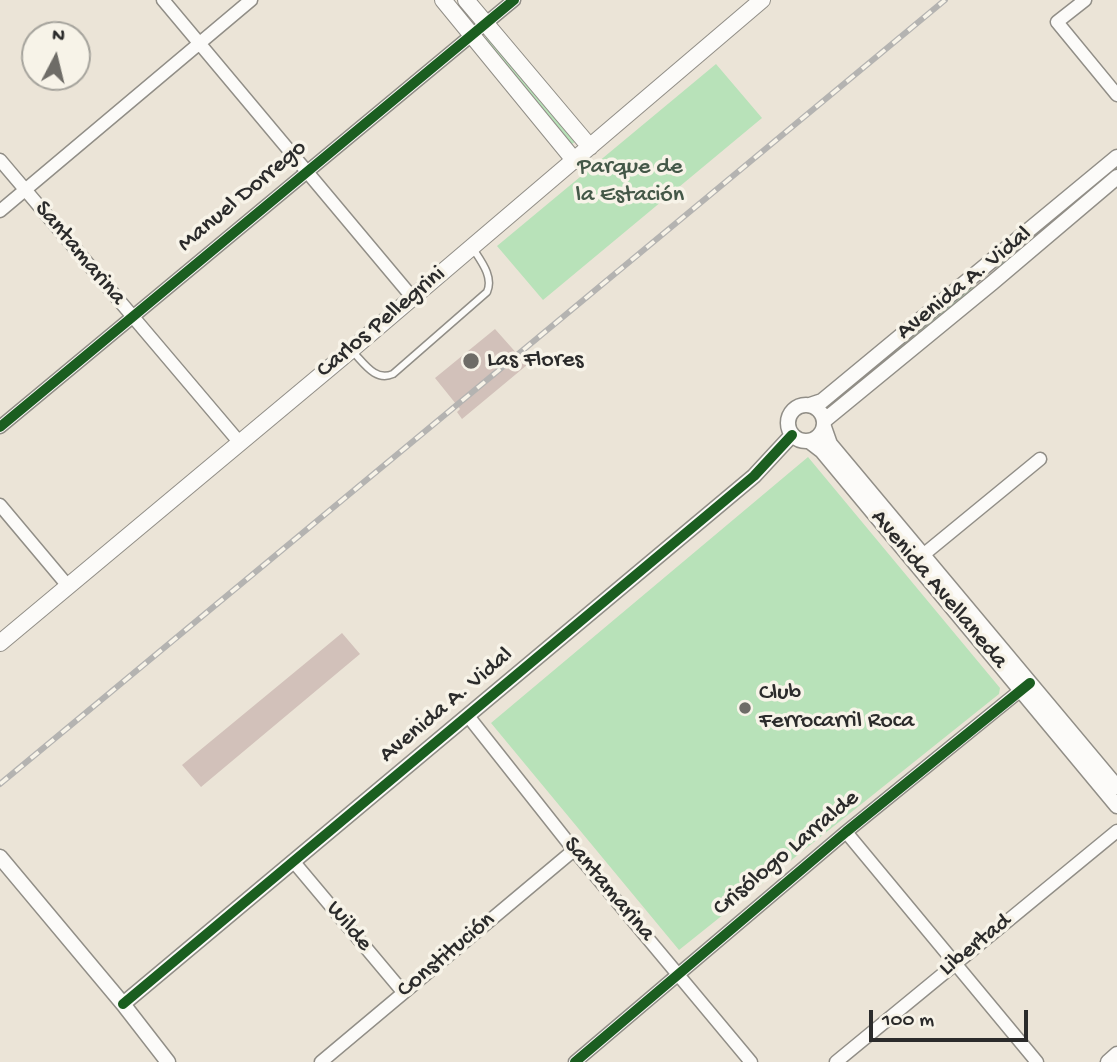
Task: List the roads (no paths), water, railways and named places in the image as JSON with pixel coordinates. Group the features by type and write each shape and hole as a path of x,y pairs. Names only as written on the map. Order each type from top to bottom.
{"main road":[{"path":"443,0 575,160"},
{"path":"466,0 590,147"},
{"name":"Carlos Pellegrini","path":"0,643 351,350 756,2"}],"street":[{"path":"163,0 412,297"},
{"path":"0,211 251,0"},
{"name":"Manuel Dorrego","path":"0,427 514,0"},
{"path":"1085,0 1058,22 1117,95"},
{"name":"Avenida A. Vidal","path":"810,405 822,401 1117,158"},
{"name":"Santamarina","path":"0,160 240,443"},
{"name":"Avenida A. Vidal","path":"825,424 1117,177"},
{"path":"982,271 992,284"},
{"path":"810,405 820,411 825,424 819,437 809,441 797,439 788,425 790,414 799,406 810,405"},
{"name":"Avenida Avellaneda","path":"825,424 830,444 919,559"},
{"name":"Avenida A. Vidal","path":"123,1004 754,476 792,435"},
{"name":"Avenida Avellaneda","path":"809,441 822,451 919,559 1025,686 1117,806"},
{"path":"919,559 1040,459"},
{"path":"0,505 68,586"},
{"name":"Avenida Avellaneda","path":"1025,686 1117,787"},
{"name":"Crisólogo Larralde","path":"575,1062 846,832 1025,686"},
{"name":"Santamarina","path":"468,716 574,850 751,1062"},
{"name":"Libertad","path":"836,1062 1117,831"},
{"path":"846,832 1037,1062"},
{"name":"Constitución","path":"321,1062 574,850"},
{"path":"0,857 123,1004 167,1062"},
{"name":"Wilde","path":"293,861 403,992"},
{"path":"1108,1062 1117,1054"}],"lane":[{"path":"351,350 380,377 393,374 487,292 490,286 489,277 472,246"}],"railway":[{"path":"0,784 945,0"}],"place":[{"name":"Las Flores","path":"471,361"},
{"name":"Club Ferrocarril Roca","path":"745,708"}],"park label":[{"name":"Parque de la Estación","path":"630,182"}]}
